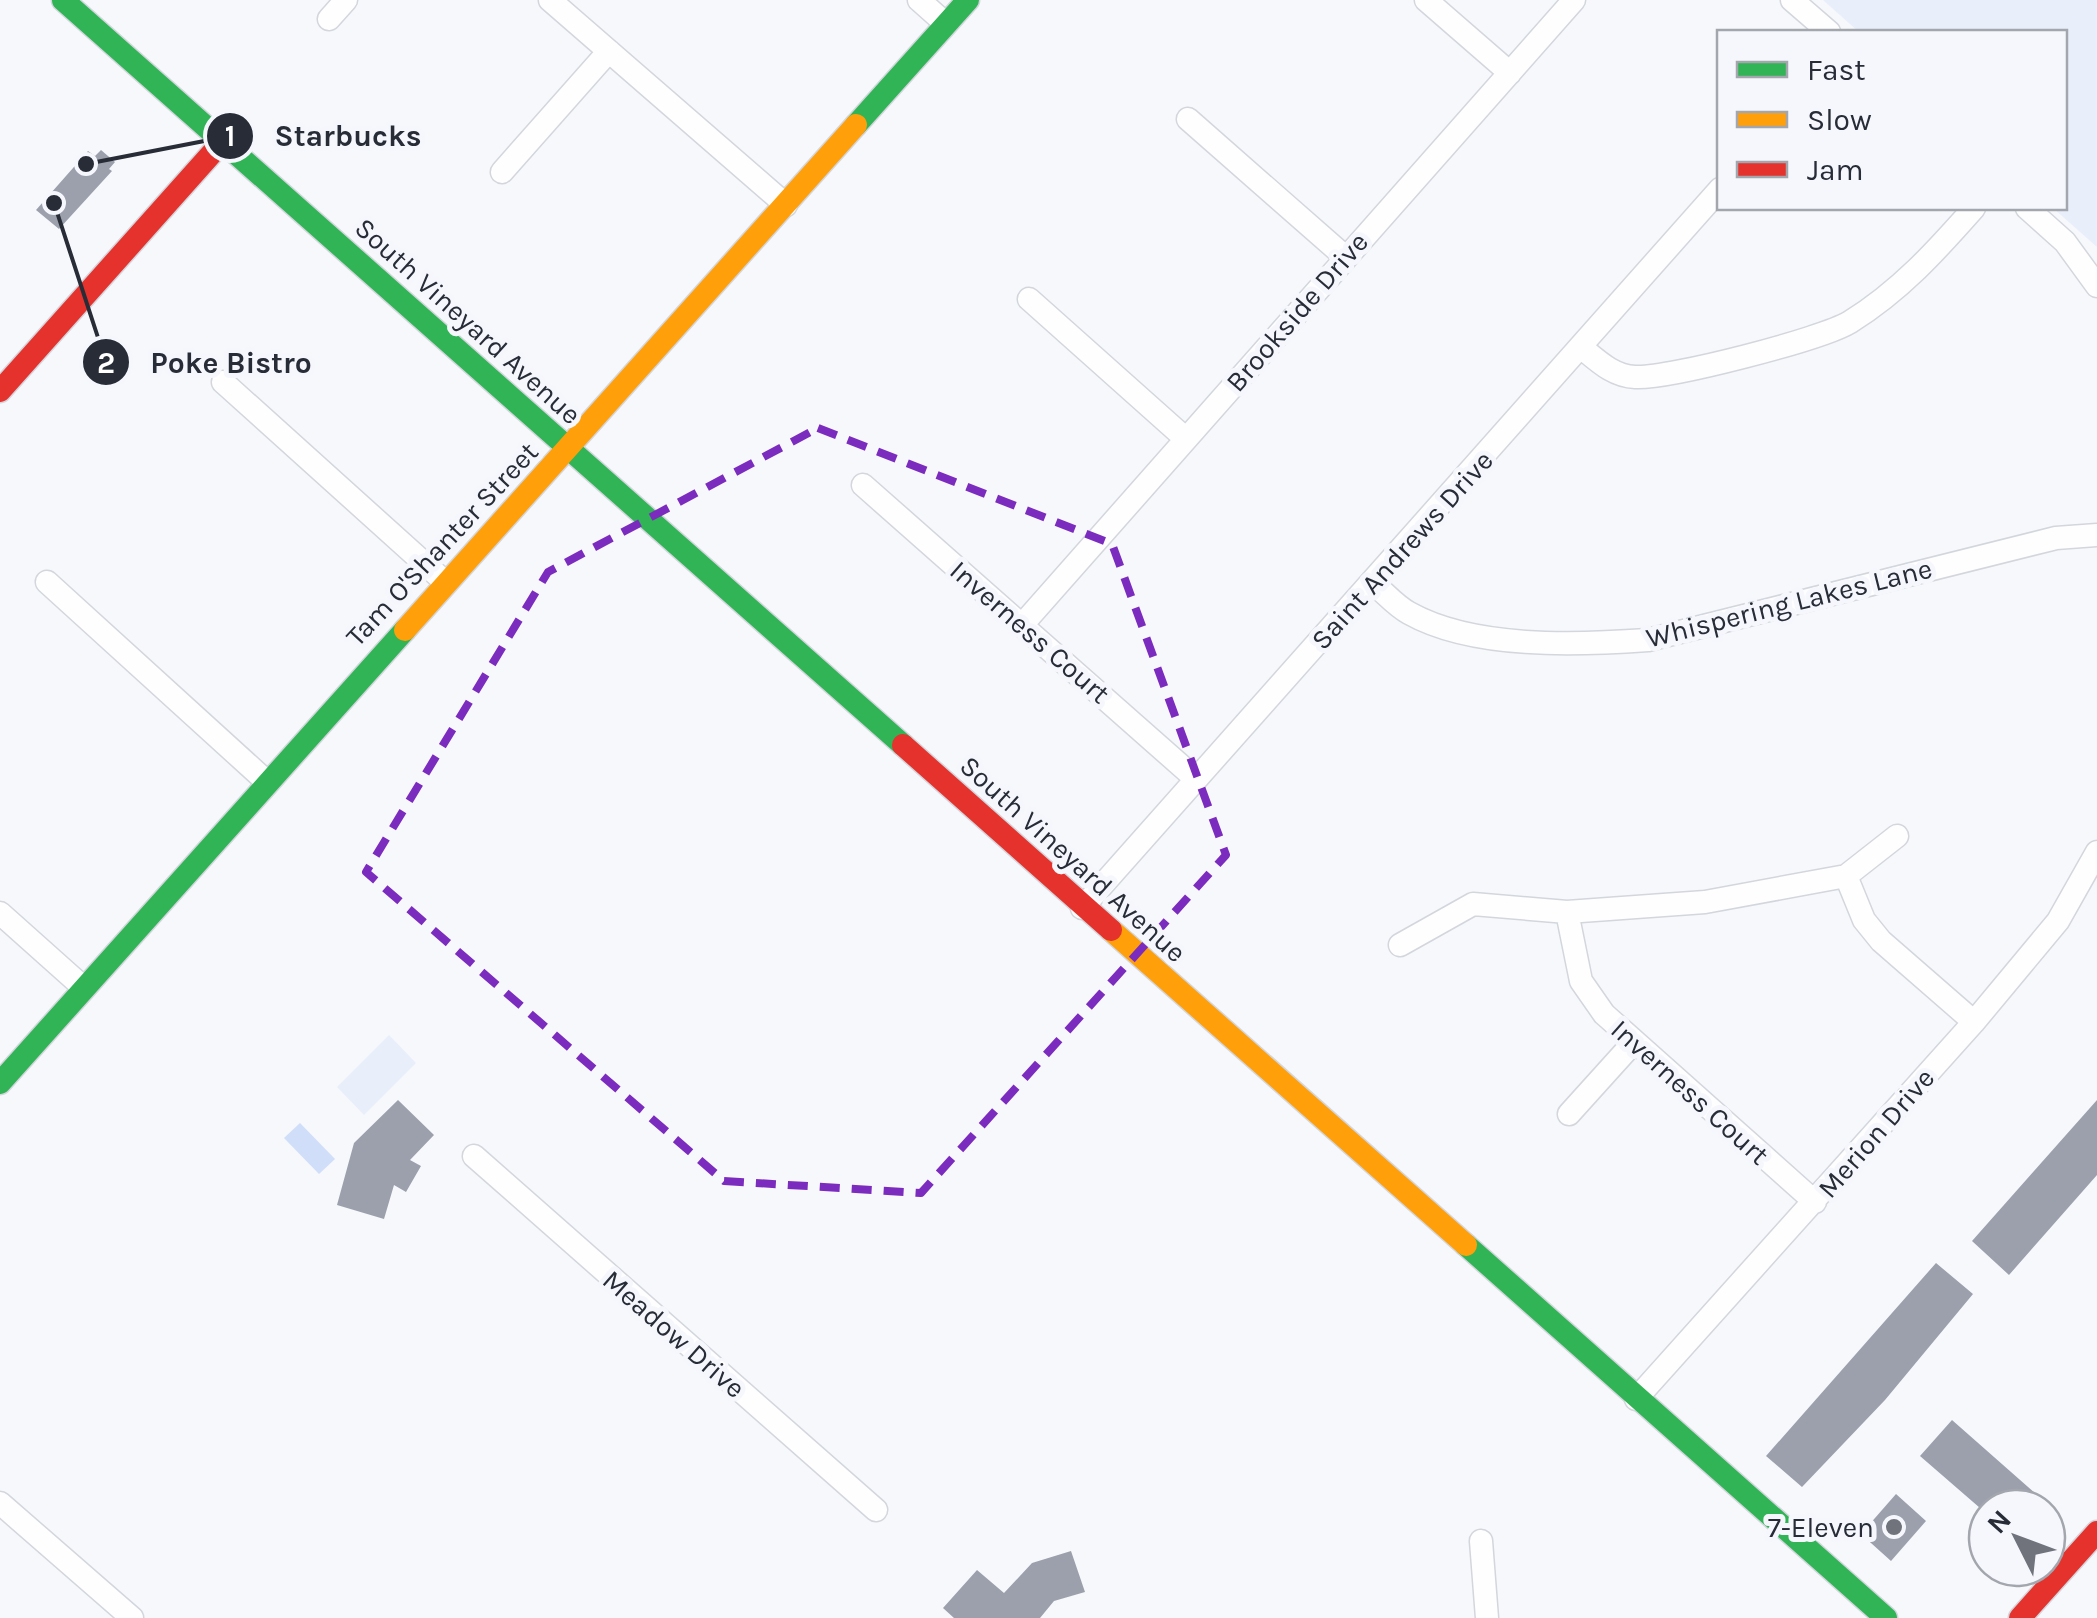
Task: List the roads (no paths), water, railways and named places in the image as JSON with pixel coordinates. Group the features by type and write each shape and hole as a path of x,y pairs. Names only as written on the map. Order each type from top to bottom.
{"main road":[{"name":"South Vineyard Avenue","path":"63,0 1886,1618"},
{"name":"Tam O'Shanter Street","path":"0,1084 968,0"},
{"path":"0,391 222,142"},
{"path":"2020,1618 2097,1532"}],"street":[{"path":"330,18 346,0"},
{"path":"550,0 786,205"},
{"path":"919,0 946,24"},
{"path":"1426,0 1510,73"},
{"name":"Brookside Drive","path":"1022,624 1574,0"},
{"path":"1792,0 1827,30"},
{"path":"502,172 608,51"},
{"path":"1188,119 1344,256"},
{"name":"Saint Andrews Drive","path":"1082,908 1717,193"},
{"path":"1582,348 1610,370 1636,378 1784,346 1848,324 1912,278 1972,210"},
{"path":"2029,210 2065,242 2097,286"},
{"path":"1029,300 1186,439"},
{"path":"223,382 445,582"},
{"name":"Inverness Court","path":"863,485 1196,779"},
{"name":"Whispering Lakes Lane","path":"1373,584 1408,613 1464,634 1580,645 1648,640 2056,538 2097,535"},
{"path":"48,582 267,782"},
{"path":"1400,945 1474,904 1568,912 1705,902 1846,876 1897,836"},
{"name":"Merion Drive","path":"1636,1399 1974,1022 2058,921 2097,852"},
{"path":"1846,876 1864,920 1882,941 1974,1022"},
{"name":"Inverness Court","path":"1568,912 1581,981 1604,1014 1815,1202"},
{"path":"0,913 84,988"},
{"path":"1569,1114 1634,1042"},
{"name":"Meadow Drive","path":"474,1156 876,1510"},
{"path":"0,1502 132,1618"},
{"path":"1481,1541 1486,1618"}],"water":[{"path":"300,1123 335,1159 319,1174 284,1138"}],"place":[{"name":"Starbucks","path":"86,164"},
{"name":"Poke Bistro","path":"54,203"},
{"name":"7-Eleven","path":"1894,1527"}]}
